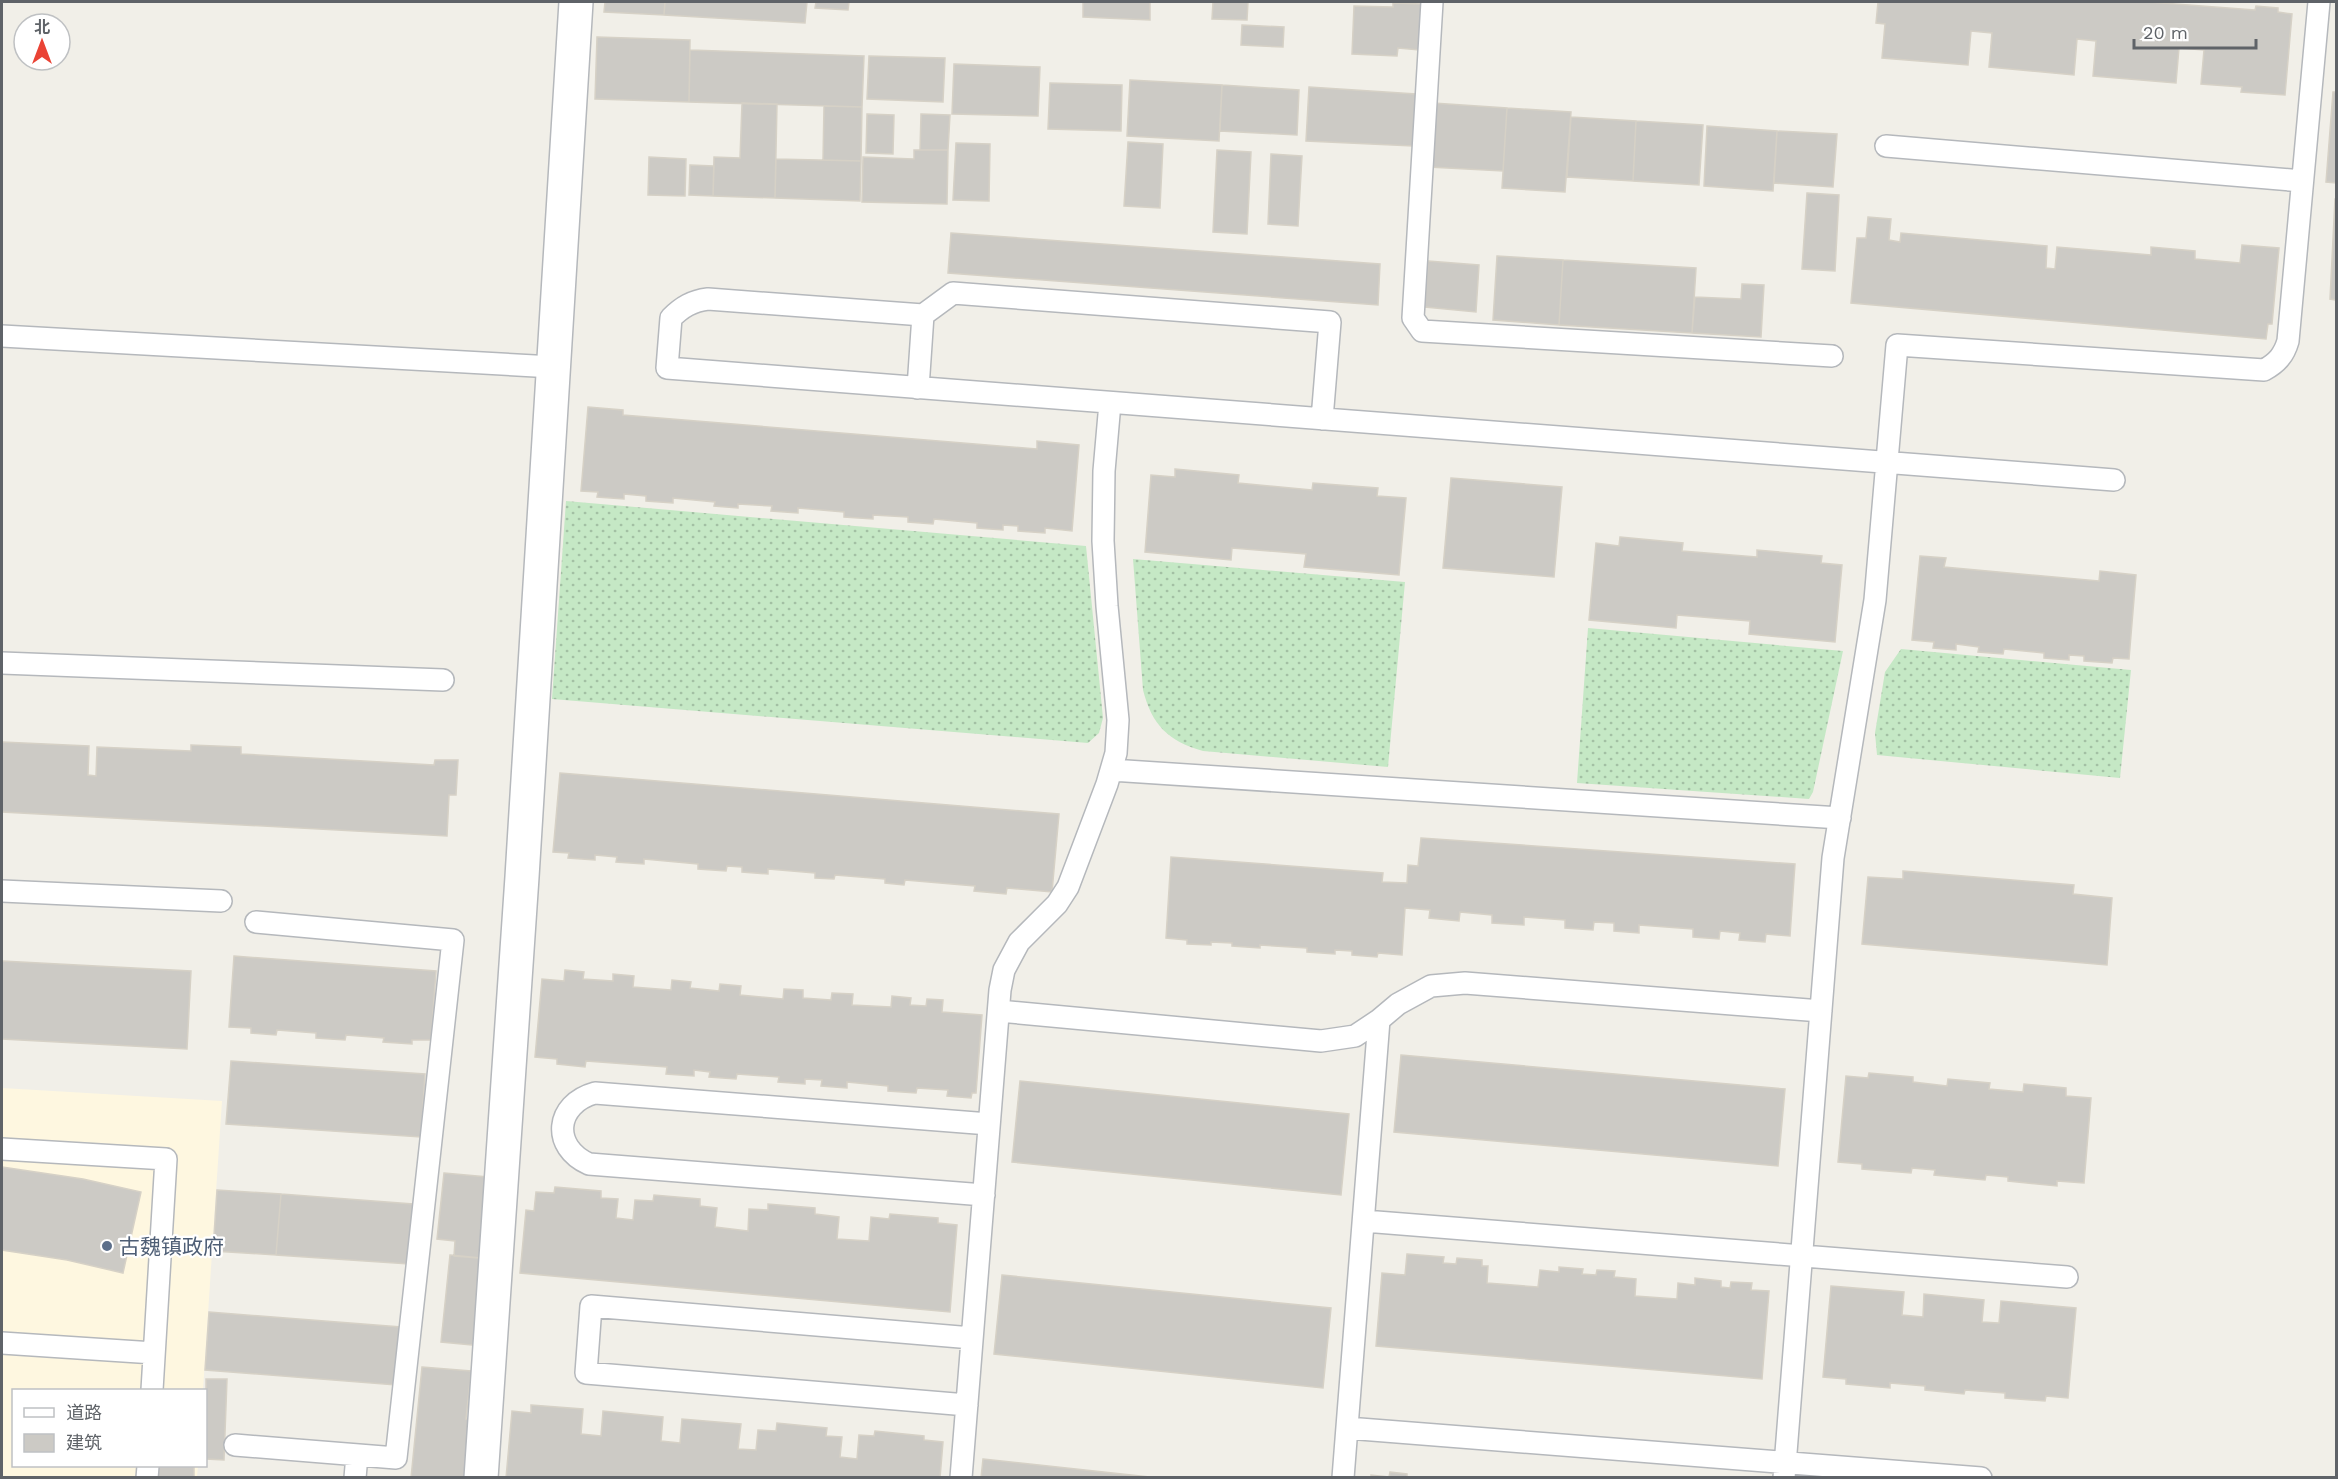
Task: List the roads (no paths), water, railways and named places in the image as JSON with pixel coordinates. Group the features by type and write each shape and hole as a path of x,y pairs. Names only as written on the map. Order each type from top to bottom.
{"street":[{"path":"482,1478 576,2"}],"lane":[{"path":"1432,2 1413,318 1422,331 1832,356"},
{"path":"1785,1470 1833,858 1875,600 1897,345 2264,370 2274,364 2288,341 2319,2"},
{"path":"1886,146 2302,181"},
{"path":"1322,419 1330,322 953,292 923,315 708,299 685,305 671,318 667,368 1110,403 2114,480"},
{"path":"918,388 923,315"},
{"path":"2,336 553,367"},
{"path":"961,1478 989,1124 1004,970 1019,942 1057,904 1068,887 1116,753 1118,720 1103,541 1104,471 1110,403"},
{"path":"2,663 443,680"},
{"path":"1111,770 1840,818"},
{"path":"2,891 221,901"},
{"path":"235,1445 396,1458 453,940 256,922"},
{"path":"999,1011 1321,1041 1355,1036 1398,1004 1431,986 1466,983 1821,1011"},
{"path":"1343,1478 1379,1020"},
{"path":"984,1195 589,1164 578,1159 570,1151 564,1140 562,1128 565,1116 572,1105 582,1097 595,1093 989,1124"},
{"path":"2,1149 166,1159 152,1389"},
{"path":"1364,1221 2067,1277"},
{"path":"967,1404 586,1373 589,1329 591,1306 972,1338"},
{"path":"2,1343 154,1353"},
{"path":"1347,1428 1785,1470 1981,1478"},
{"path":"355,1478 357,1455"}],"place":[{"name":"古魏镇政府","path":"107,1246"}]}
